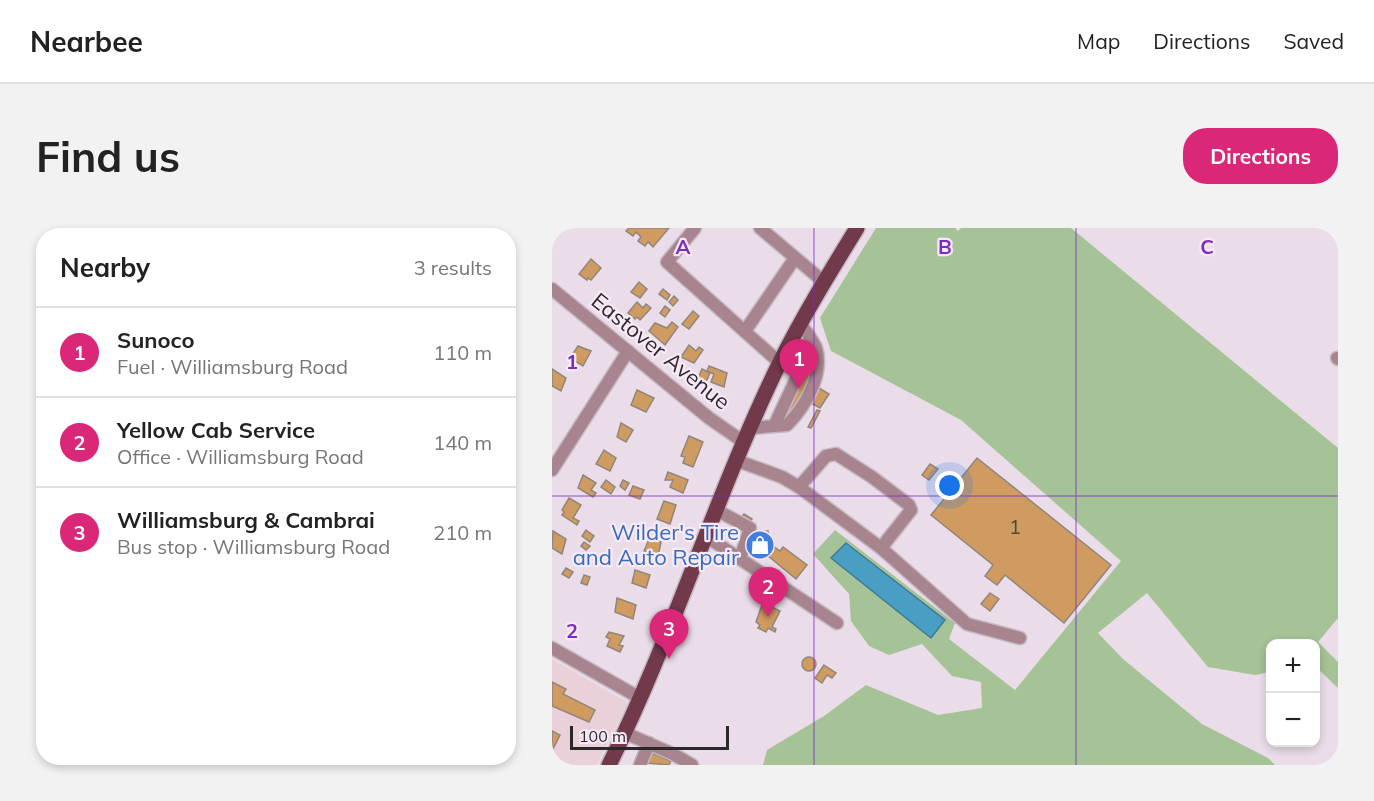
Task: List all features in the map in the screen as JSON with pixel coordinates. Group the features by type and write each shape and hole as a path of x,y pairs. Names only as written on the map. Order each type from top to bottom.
{"main road":[{"path":"609,765 640,698 778,368 824,282 858,228"}],"street":[{"path":"695,228 667,262 745,332 792,386"},
{"path":"760,228 824,282"},
{"path":"745,332 795,258"},
{"name":"Eastover Avenue","path":"552,289 709,418 745,443"},
{"path":"751,428 787,425 797,414 811,386 818,370 813,344 801,324"},
{"path":"774,426 813,344"},
{"path":"552,470 628,351"},
{"path":"799,487 826,456 836,454 872,477 909,505 911,510 881,548"},
{"path":"738,461 772,473 799,487 881,548 967,624 1020,638"},
{"path":"718,511 750,528 740,559"},
{"path":"707,537 837,623"},
{"path":"552,648 640,698"},
{"path":"625,733 692,765"},
{"path":"640,765 649,743"}],"shaded area":[{"path":"552,659 628,703 596,765 552,765"}],"green space":[{"path":"876,228 955,228 958,231 961,228 1071,228 1338,448 1338,618 1320,640 1266,639 1266,673 1255,675 1208,667 1147,593 1098,633 1123,659 1202,724 1268,758 1275,765 763,765 767,750 824,716 866,685 938,715 982,708 981,682 952,676 922,644 889,655 869,646 851,621 849,594 813,554 835,530 955,623 949,639 1015,690 1121,561 961,420 831,351 820,318"},
{"path":"1320,644 1338,662 1338,688 1320,671"}],"water":[{"path":"846,543 945,620 931,638 831,558"}],"building":[{"path":"629,228 669,228 653,247 648,242 645,246 638,241 641,237 636,232 633,236 626,231"},
{"path":"591,259 601,268 591,280 588,278 587,280 579,274"},
{"path":"639,282 647,289 640,298 631,292"},
{"path":"663,289 670,295 667,300 659,294"},
{"path":"674,296 678,300 673,306 669,302"},
{"path":"637,302 643,308 646,304 651,308 640,320 628,313"},
{"path":"665,306 670,310 665,317 660,313"},
{"path":"693,311 699,316 689,329 682,324"},
{"path":"672,322 678,327 665,345 649,331 655,323 667,328"},
{"path":"689,345 696,351 699,347 703,350 694,363 681,357"},
{"path":"578,346 591,351 583,366 570,358"},
{"path":"805,364 816,369 795,413 784,408"},
{"path":"709,366 727,373 724,387 711,382 714,374 707,371"},
{"path":"552,369 566,378 561,391 552,386"},
{"path":"702,369 710,373 706,382 698,378"},
{"path":"814,385 829,394 820,408 807,401"},
{"path":"637,390 654,398 646,412 631,405"},
{"path":"817,410 820,411 811,428 808,427"},
{"path":"621,423 633,430 626,442 617,437"},
{"path":"689,436 703,442 693,467 683,463 685,457 681,456"},
{"path":"604,450 616,458 610,471 596,464"},
{"path":"977,458 1111,565 1064,623 1005,575 997,585 985,576 993,565 931,515"},
{"path":"930,464 938,469 929,480 922,475"},
{"path":"668,472 688,480 683,493 670,487 673,480 665,480"},
{"path":"583,475 596,483 591,490 596,493 593,497 578,488"},
{"path":"606,480 615,487 611,494 601,487"},
{"path":"623,480 629,483 625,490 620,486"},
{"path":"633,486 644,490 640,499 629,495"},
{"path":"569,498 581,505 573,518 579,521 577,525 562,515 564,512 562,510"},
{"path":"664,501 676,505 670,524 657,519"},
{"path":"744,514 752,519 749,523 741,518"},
{"path":"586,530 594,536 590,542 582,536"},
{"path":"553,531 566,539 562,554 552,548"},
{"path":"768,531 769,543 780,551 783,547 807,565 796,579 768,556 755,557 751,533"},
{"path":"650,537 661,542 658,557 644,551"},
{"path":"584,542 590,546 586,550 581,546"},
{"path":"566,568 573,572 569,578 562,574"},
{"path":"635,570 650,575 646,588 632,583"},
{"path":"584,575 590,577 587,585 581,583"},
{"path":"990,593 999,599 990,611 981,604"},
{"path":"617,598 636,605 633,619 615,612"},
{"path":"766,604 780,611 772,627 776,629 775,632 768,628 766,632 758,628 760,625 756,622 762,605"},
{"path":"609,632 624,636 619,645 623,646 620,652 607,646 610,639 606,637"},
{"path":"809,657 814,659 816,664 814,669 809,671 804,669 802,664 804,659"},
{"path":"824,665 836,673 832,678 827,675 822,683 815,678"},
{"path":"552,682 566,689 563,694 595,710 589,722 552,706"},
{"path":"552,731 560,735 552,751"},
{"path":"652,753 671,761 669,765 647,763"}],"place":[{"name":"Sunoco","path":"799,389"},
{"name":"Wilder's Tire and Auto Repair","path":"760,545"},
{"name":"Yellow Cab Service","path":"768,617"},
{"name":"Williamsburg & Cambrai","path":"669,659"}]}
